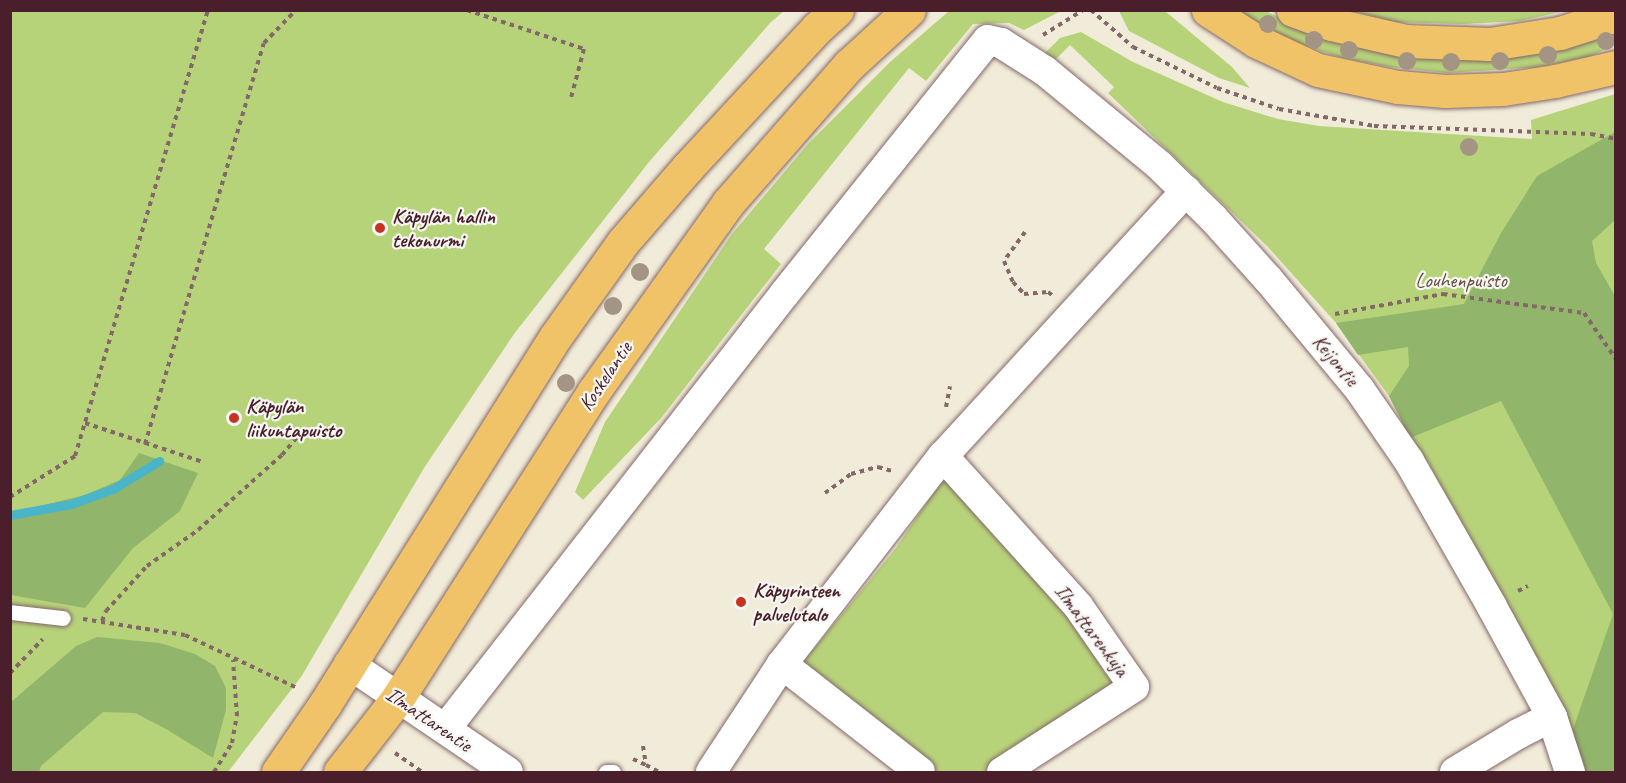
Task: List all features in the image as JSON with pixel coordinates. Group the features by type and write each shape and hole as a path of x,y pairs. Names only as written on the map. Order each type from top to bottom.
{"main road":[{"path":"278,772 550,346 623,242 687,168 817,28 837,10"},
{"name":"Koskelantie","path":"340,772 397,699 594,391 728,203 849,65 909,10"},
{"path":"1208,10 1256,41 1318,70 1398,87 1444,91 1503,89 1555,81 1616,67"},
{"path":"1293,10 1331,24 1406,41 1490,44 1560,33 1616,15"}],"street":[{"name":"Keijontie","path":"446,729 785,293 988,40 1001,43 1021,54 1094,109 1186,191 1213,218 1302,320 1381,416 1409,461 1552,717 1570,772"},
{"path":"711,772 782,663 925,479 1076,309 1186,191"},
{"name":"Ilmattarenkuja","path":"944,456 1078,606 1134,687 1002,772"},
{"path":"782,663 920,772"},
{"name":"Ilmattarentie","path":"349,664 397,699 446,729 508,772"},
{"path":"1455,772 1518,734 1552,717"}],"lane":[{"path":"10,612 63,618"},
{"path":"606,772 613,772"}],"path":[{"path":"10,497 75,456 208,10"},
{"path":"467,10 584,49 571,98"},
{"path":"1021,54 1032,43 1083,10"},
{"path":"145,444 264,43 293,13"},
{"path":"1026,232 1004,261 1013,282 1024,294 1048,292 1076,309"},
{"path":"1302,320 1443,294 1584,313 1616,360"},
{"path":"85,423 203,462"},
{"path":"297,437 282,455 198,530 147,566 106,611 102,621 185,635 233,660 303,691"},
{"path":"825,493 851,474 878,467 925,479"},
{"path":"10,673 63,618"},
{"path":"214,772 232,743 237,716 233,660"},
{"path":"643,746 646,765 659,772"}],"green space":[{"name":"Käpylän liikuntapuisto","path":"10,11 784,11 770,23 649,162 514,334 424,468 301,677 228,772 11,772"},
{"path":"949,11 1061,11 1024,30 1009,23 973,24 926,81 909,68 764,249 781,264 662,417 583,500 575,492 605,422 732,234 808,144 890,62"},
{"path":"1119,11 1165,11 1232,67 1250,88 1219,78 1129,31"},
{"path":"1221,11 1266,11 1294,25 1350,44 1615,25 1615,45 1588,57 1539,67 1447,73 1390,67 1343,58 1276,37"},
{"path":"1353,11 1565,11 1520,21 1462,24 1394,22"},
{"name":"Louhenpuisto","path":"1081,32 1133,62 1223,102 1278,119 1319,126 1532,139 1531,120 1615,94 1615,772 1584,772 1389,396 1336,323 1268,247 1108,93 1114,87 1070,45 1055,60 1045,53 1060,38"},
{"name":"Louhenpuisto","path":"1615,132 1615,220 1592,241 1596,263 1616,298 1615,772 1584,772 1570,738 1613,614 1501,401 1410,438 1389,396 1409,366 1408,347 1358,355 1336,323 1464,304 1501,233 1537,176"},
{"path":"139,453 198,473 180,511 133,548 85,608 11,595 11,513 85,495 120,480"},
{"path":"948,471 1124,684 989,772 929,772 799,667 896,548"},
{"path":"97,637 160,643 195,654 215,666 226,688 226,710 213,758 135,713 103,712 41,766 39,772 11,772 11,702 76,646"}],"waterway":[{"path":"10,515 71,504 113,489 159,461"}],"place":[{"name":"Käpylän hallin tekonurmi","path":"380,228"},
{"name":"Käpylän liikuntapuisto","path":"234,418"},
{"name":"Käpyrinteen palvelutalo","path":"741,602"}]}
